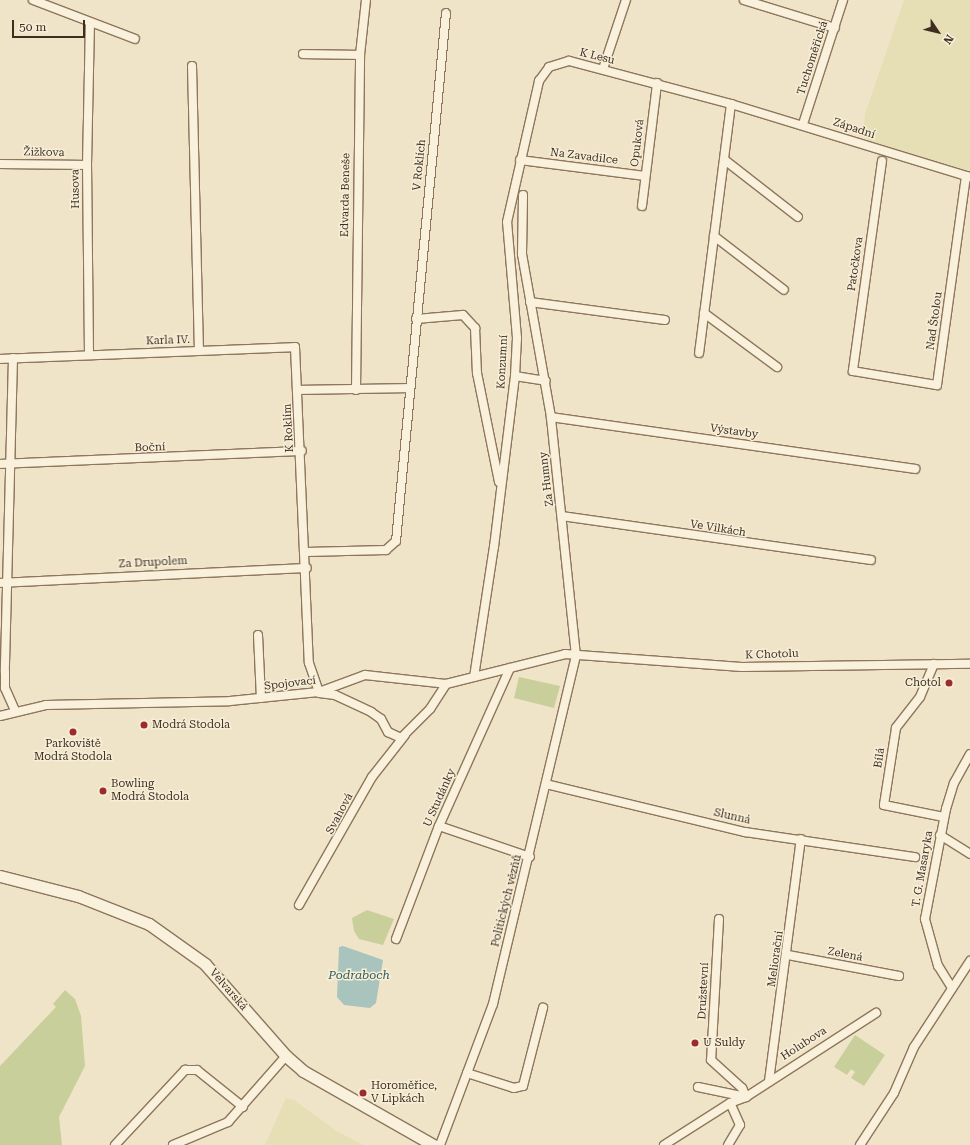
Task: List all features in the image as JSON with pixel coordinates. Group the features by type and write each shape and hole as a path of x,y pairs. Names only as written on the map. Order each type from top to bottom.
{"main road":[{"name":"Velvarská","path":"0,876 78,896 149,924 205,964 286,1056 304,1070 433,1145"}],"street":[{"path":"33,0 134,39"},
{"name":"Edvarda Beneše","path":"356,390 360,55 366,0"},
{"path":"603,70 626,0"},
{"path":"744,0 835,28"},
{"name":"Tuchoměřická","path":"803,124 843,0"},
{"name":"V Roklích","path":"416,319 446,14"},
{"name":"Husova","path":"89,354 87,165 90,23"},
{"path":"303,54 360,55"},
{"name":"K Lesu","path":"509,211 520,160 545,71 569,61 657,83 731,104"},
{"path":"192,66 199,351"},
{"name":"Opuková","path":"642,206 657,83"},
{"path":"699,353 714,236 726,161 731,104"},
{"name":"Západní","path":"731,104 803,124 968,177"},
{"name":"Na Zavadilce","path":"520,160 645,176"},
{"path":"726,161 798,217"},
{"name":"Patočkova","path":"853,371 882,161"},
{"name":"Žižkova","path":"0,164 87,165"},
{"name":"Nad Štolou","path":"853,371 937,384 968,177"},
{"name":"Za Humny","path":"523,194 521,232 525,274 546,381 551,417 576,656"},
{"name":"Konzumní","path":"474,677 501,490 517,338 507,222 509,211"},
{"path":"714,236 784,290"},
{"path":"511,272 525,274"},
{"path":"530,302 665,320"},
{"path":"704,312 777,367"},
{"name":"Konzumní","path":"416,319 463,315 475,328 478,373 501,490"},
{"path":"306,552 386,550 394,546 416,319"},
{"name":"Karla IV.","path":"0,359 89,354 295,347 299,390"},
{"path":"14,358 13,464 4,583 5,683 14,710"},
{"path":"514,376 546,381"},
{"name":"K Roklím","path":"318,692 309,663 307,568 299,390 410,388"},
{"name":"Výstavby","path":"551,417 915,469"},
{"name":"Boční","path":"0,464 302,451"},
{"name":"Ve Vilkách","path":"562,516 871,560"},
{"name":"Za Drupolem","path":"4,583 307,568"},
{"path":"258,635 261,698"},
{"name":"Spojovací","path":"0,716 14,710 60,705 261,698 318,692 365,675 446,684 553,656 576,656"},
{"name":"K Chotolu","path":"576,656 742,667 970,664"},
{"name":"Politických vězňů","path":"440,1145 492,1004 530,857 576,656"},
{"name":"Bílá","path":"934,664 920,697 896,728 884,805 944,817"},
{"name":"U Studánky","path":"396,939 439,826 510,668"},
{"name":"Svahová","path":"299,906 372,777 405,735 430,709 446,684"},
{"path":"0,690 14,710"},
{"path":"318,692 335,695 371,712 395,737 405,735"},
{"name":"T. G. Masaryka","path":"952,988 938,966 925,919 944,817 954,783 970,754"},
{"name":"Slunná","path":"546,784 745,832 801,839 915,857"},
{"path":"439,826 530,857"},
{"path":"940,835 970,854"},
{"name":"Meliorační","path":"769,1081 788,955 801,839"},
{"name":"Družstevní","path":"719,919 711,1060 742,1088 746,1097"},
{"name":"Zelená","path":"788,955 899,976"},
{"path":"860,1145 894,1094 914,1047 970,961"},
{"path":"467,1073 514,1088 523,1086 543,1008"},
{"name":"Holubova","path":"664,1145 730,1103 746,1097 876,1013"},
{"path":"173,1145 228,1122 243,1107 286,1056"},
{"path":"115,1145 185,1070 198,1070 243,1107"},
{"path":"698,1087 746,1097"},
{"path":"728,1145 740,1125 730,1103"}],"shaded area":[{"path":"904,0 970,0 970,171 869,141 863,136 865,114"},
{"path":"286,1098 294,1100 335,1130 363,1145 265,1145"}],"green space":[{"path":"519,677 560,686 554,708 514,698"},
{"path":"367,910 394,919 383,945 359,939 354,931 352,918"},
{"path":"65,990 75,999 81,1016 85,1066 59,1117 62,1145 0,1145 0,1066 56,1007 53,1004"},
{"path":"855,1035 885,1055 864,1086 851,1078 855,1072 851,1069 847,1075 834,1067"}],"water":[{"name":"Podraboch","path":"343,946 383,960 376,1003 370,1008 344,1005 337,997 339,947"}],"place":[{"name":"Chotol","path":"949,683"},
{"name":"Modrá Stodola","path":"144,725"},
{"name":"Parkoviště Modrá Stodola","path":"73,732"},
{"name":"Bowling Modrá Stodola","path":"103,791"},
{"name":"U Suldy","path":"695,1043"},
{"name":"Horoměřice, V Lipkách","path":"363,1093"}]}
